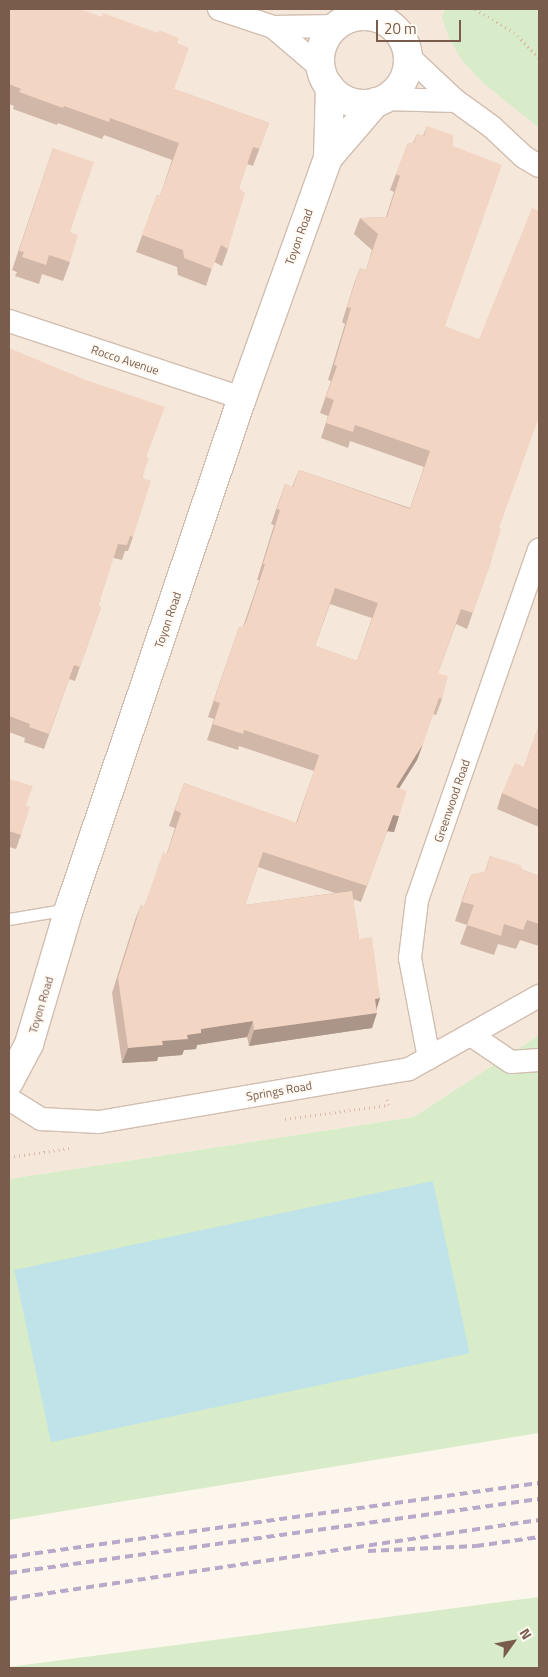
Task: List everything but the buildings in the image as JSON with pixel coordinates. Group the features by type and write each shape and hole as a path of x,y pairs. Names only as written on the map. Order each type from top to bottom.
{"street":[{"path":"219,9 273,27 326,78 339,96 351,102 363,104 380,101 456,101"},
{"path":"273,27 350,17 366,16 379,18 403,33 456,101 492,127 524,157 539,166"},
{"path":"326,78 323,45 350,17"},
{"path":"380,101 395,92 403,81 407,69 403,33"},
{"name":"Toyon Road","path":"9,1082 29,1044 69,909 242,398 328,158 326,78"},
{"name":"Toyon Road","path":"328,158 380,101"},
{"name":"Rocco Avenue","path":"9,321 242,398"},
{"name":"Greenwood Road","path":"430,1058 410,958 417,900 539,550"},
{"name":"Springs Road","path":"9,1099 41,1119 99,1122 409,1069 539,996"},
{"path":"471,1035 511,1062 539,1060"}],"lane":[{"path":"9,919 69,909"}],"path":[{"path":"475,9 514,32 539,58"}],"shaded area":[{"path":"9,9 539,9 539,1035 414,1117 9,1179"}],"green space":[{"path":"445,9 539,9 539,128 482,82 461,59 449,38 442,18"},
{"path":"539,1035 539,1433 9,1520 9,1179 414,1117"},
{"path":"539,1597 539,1668 9,1668 9,1667"}],"water":[{"path":"433,1181 470,1353 51,1442 14,1270"}],"railway":[{"path":"9,1557 539,1483"},
{"path":"9,1573 539,1499"},
{"path":"9,1599 539,1520"},
{"path":"368,1551 476,1546 539,1537"}]}
